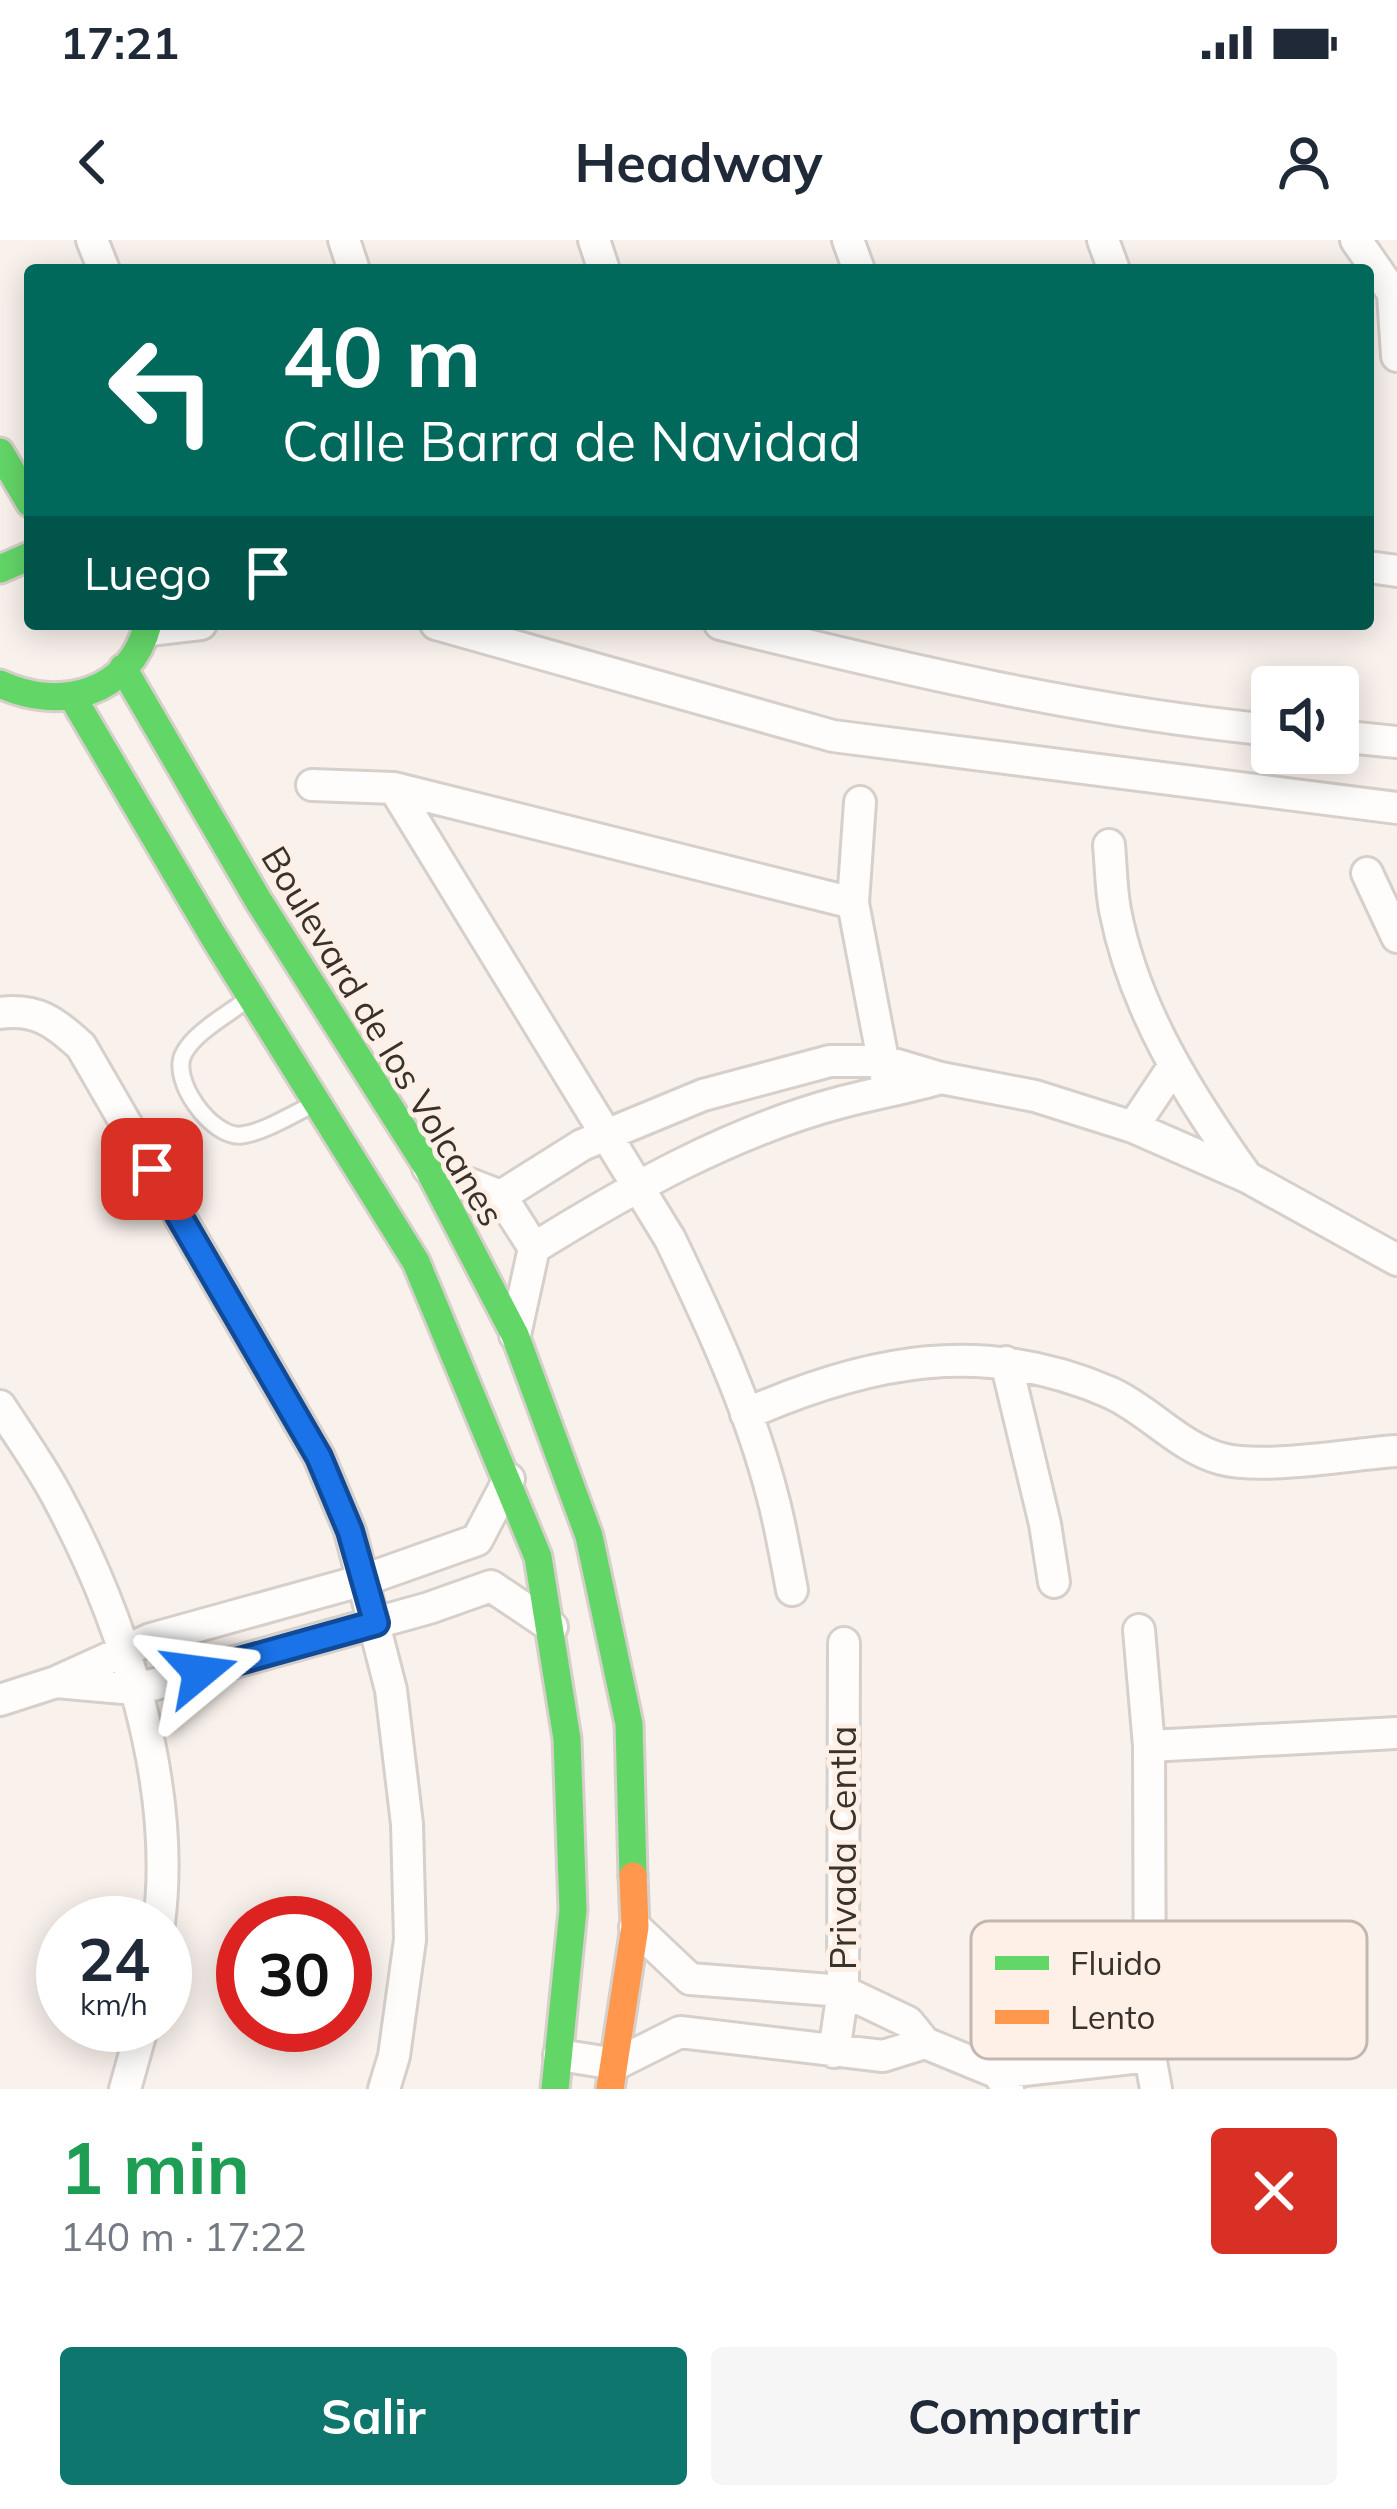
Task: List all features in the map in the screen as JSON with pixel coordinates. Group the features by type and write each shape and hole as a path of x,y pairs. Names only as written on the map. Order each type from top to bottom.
{"street":[{"path":"1374,266 1395,297 1397,356"},
{"path":"0,452 24,493"},
{"path":"6,691 36,698 73,698 123,668 140,648 147,630"},
{"path":"457,630 833,736 1397,808"},
{"path":"743,630 935,677 1251,728"},
{"name":"Boulevard de los Volcanes","path":"123,668 235,917 251,996 416,1262 538,1557 567,1739 573,1910 555,2089"},
{"name":"Boulevard de los Volcanes","path":"73,698 428,1168 515,1336 589,1536 629,1724 635,1927 613,2076"},
{"path":"1359,738 1397,742"},
{"path":"313,785 394,788 853,903"},
{"path":"394,788 670,1239 746,1414 773,1497 792,1590"},
{"path":"860,802 853,903 889,1094"},
{"path":"1109,845 1115,910 1140,989 1173,1067 1247,1177"},
{"path":"1367,873 1397,937"},
{"path":"0,1012 22,1010 54,1020 81,1046 319,1457 350,1531 391,1690 406,1824 410,1940 394,2056 384,2089"},
{"path":"501,1196 606,1134 703,1095 830,1060 884,1061 940,1078 1035,1096 1132,1126 1247,1177 1397,1260"},
{"path":"1132,1126 1173,1067"},
{"path":"533,1248 638,1186 723,1144 842,1102 940,1078"},
{"path":"428,1168 501,1196 533,1248 515,1336"},
{"path":"746,1414 848,1377 963,1357 1006,1362 1113,1394 1202,1452 1226,1460 1397,1451"},
{"path":"1006,1362 1054,1582"},
{"path":"0,1406 58,1497 108,1601 155,1776 163,1896"},
{"path":"0,1700 56,1682 123,1650 364,1580 477,1540 508,1479"},
{"path":"538,1557 589,1536"},
{"path":"477,1540 491,1586 552,1628"},
{"path":"56,1682 134,1689 376,1623 491,1586"},
{"path":"1139,1630 1149,1746 1150,1921"},
{"name":"Privada Centla","path":"834,2052 843,1991 844,1642"},
{"path":"1149,1746 1397,1732"},
{"path":"635,1927 690,1979 843,1991 908,2022 925,2043 1003,2081 1132,2059"},
{"path":"680,2032 690,1979"},
{"path":"560,2055 613,2076 680,2032 883,2056 925,2043"},
{"path":"124,2089 134,2052"},
{"path":"1151,2059 1156,2089"}],"lane":[{"path":"251,996 188,1046 180,1060 182,1079 212,1125 227,1135 244,1136 317,1103"}],"traffic: fast":[{"path":"0,452 24,493"},
{"path":"0,569 24,559"},
{"path":"0,684 46,696 90,691 126,667 146,630"},
{"path":"123,668 258,900 428,1168 515,1335 589,1536 629,1724 633,1876"},
{"path":"73,698 212,934 416,1262 538,1557 567,1739 573,1910 555,2089"}],"traffic: slow":[{"path":"610,2089 635,1927 633,1876"}],"route":[{"path":"152,1169 319,1457 350,1531 376,1623 200,1672"}]}
